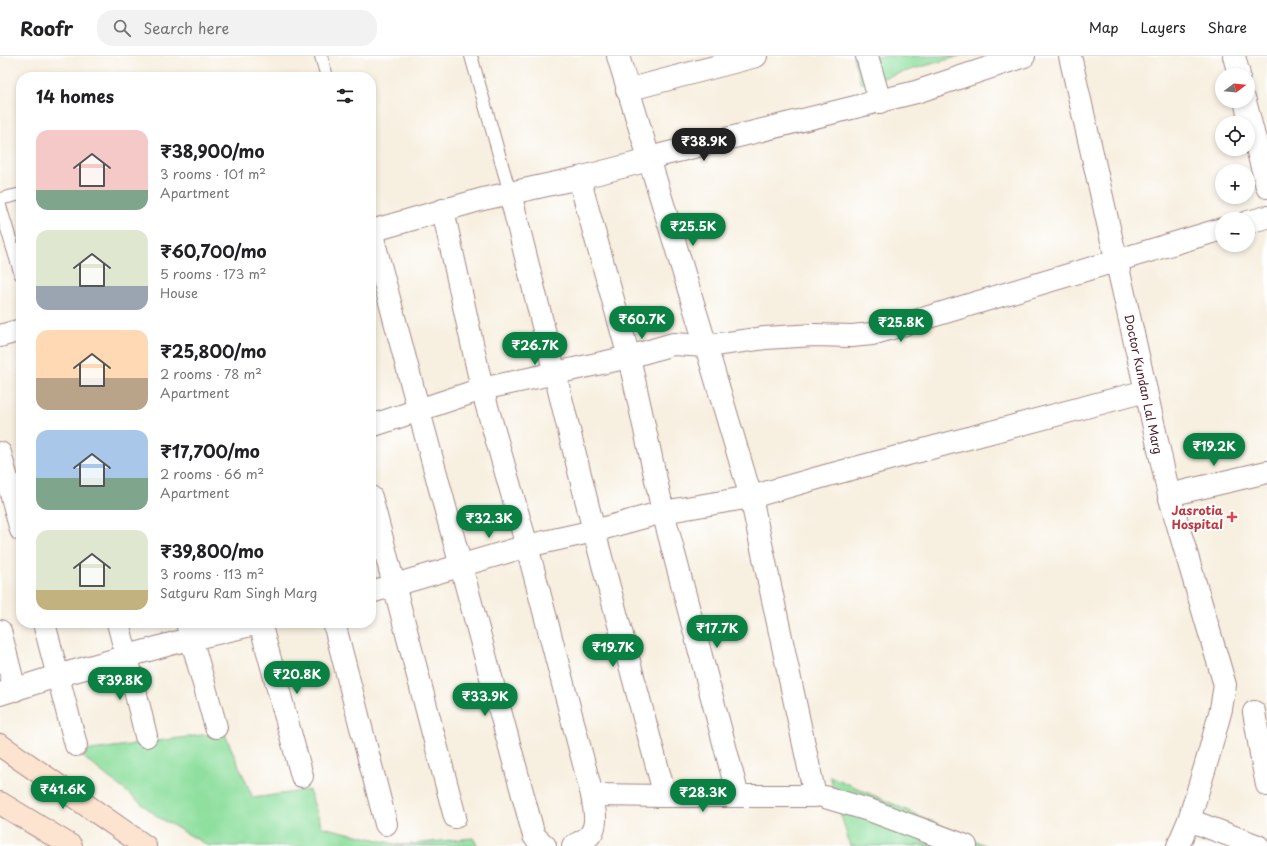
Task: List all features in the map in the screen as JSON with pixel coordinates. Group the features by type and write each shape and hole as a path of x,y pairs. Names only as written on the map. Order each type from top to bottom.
{"main road":[{"path":"0,745 145,846"},
{"path":"0,802 70,846"}],"street":[{"path":"592,795 815,796 751,497 627,90 618,56"},
{"path":"627,90 756,56"},
{"path":"867,56 880,102"},
{"path":"376,230 483,199 579,178 649,160 668,153 880,102 916,92 1024,56"},
{"name":"Doctor Kundan Lal Marg","path":"1070,56 1169,495 1225,685 1221,709 1189,820 1178,846"},
{"path":"1234,56 1237,68"},
{"path":"1248,108 1267,187"},
{"path":"579,178 629,357 663,512 738,796"},
{"path":"510,193 594,531 665,796"},
{"path":"443,210 482,389 526,546 592,795 596,816 594,830 587,838 573,846"},
{"path":"1255,220 1267,217"},
{"path":"376,424 482,389 629,357 673,344 706,346 764,338 814,335 852,336 872,334 1215,231"},
{"path":"376,250 534,836 545,846"},
{"path":"0,336 16,331"},
{"path":"376,591 526,546 594,531 663,512 751,497 1146,391"},
{"path":"0,453 15,520"},
{"path":"1169,495 1267,472"},
{"path":"376,516 455,817"},
{"path":"45,628 76,746"},
{"path":"119,628 146,736"},
{"path":"0,631 8,692 57,676 127,657 189,631 216,628"},
{"path":"261,628 302,776"},
{"path":"335,628 386,824"},
{"path":"189,631 216,727"},
{"path":"1221,709 1260,710 1262,760 1267,785"},
{"path":"825,797 872,811 966,846"},
{"path":"1189,820 1258,846"}],"lane":[{"path":"321,56 326,72"},
{"path":"471,56 510,193"},
{"path":"0,199 16,195"},
{"path":"0,206 16,259"}],"green space":[{"path":"853,56 960,56 861,84"},
{"path":"224,732 253,798 309,790 322,827 400,845 473,838 478,846 209,846 158,817 77,752"},
{"path":"830,776 987,846 850,846"}],"place":[{"name":"Jasrotia Hospital","path":"1232,517"}]}
